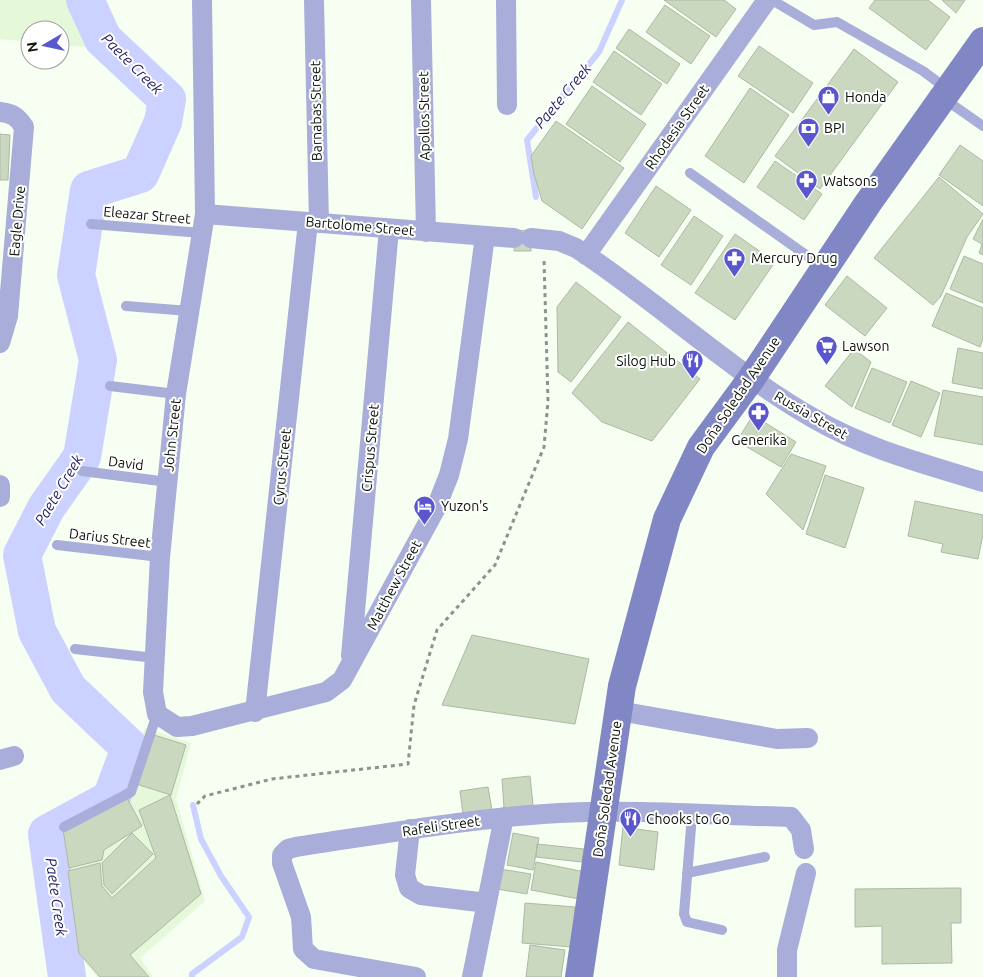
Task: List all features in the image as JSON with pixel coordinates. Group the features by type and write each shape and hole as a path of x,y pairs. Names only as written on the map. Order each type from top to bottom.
{"main road":[{"name":"Doña Soledad Avenue","path":"580,977 624,677 667,519 701,447 751,379 824,268 983,41"}],"street":[{"name":"John Street","path":"157,714 153,692 160,557 176,394 205,214 202,0"},
{"name":"Barnabas Street","path":"314,0 314,222"},
{"name":"Apollos Street","path":"421,0 426,232"},
{"path":"506,0 507,105"},
{"name":"Rhodesia Street","path":"586,255 767,0"},
{"name":"Eagle Drive","path":"0,112 10,113 20,119 24,127 8,245 8,316 0,343"},
{"name":"Bartolome Street","path":"205,214 559,241 586,255"},
{"name":"Cyrus Street","path":"255,712 314,222"},
{"name":"Crispus Street","path":"351,666 389,229"},
{"name":"Matthew Street","path":"157,714 177,727 192,726 255,712 326,692 342,680 436,508 448,475 458,439 485,236"},
{"name":"Russia Street","path":"586,255 751,379 813,418 852,439 894,455 983,482"},
{"path":"0,486 0,497"},
{"path":"618,710 777,739 808,738"},
{"name":"Rafeli Street","path":"372,974 314,959 305,953 302,944 301,917 282,862 282,855 288,849 504,817 604,812 790,817 802,830 804,849"},
{"path":"472,977 504,817"},
{"path":"410,830 405,875 408,888 422,895 486,903"},
{"path":"788,977 787,950 806,873"},
{"path":"372,974 416,977"}],"lane":[{"path":"772,0 814,25 837,22 923,71 983,126"},
{"path":"690,173 824,268"},
{"name":"Eleazar Street","path":"91,224 202,233"},
{"path":"126,306 189,311"},
{"path":"110,386 176,394"},
{"name":"David","path":"82,471 168,482"},
{"name":"Darius Street","path":"56,545 160,557"},
{"path":"75,649 155,658"},
{"name":"John Street","path":"64,827 131,792 157,714"},
{"path":"692,815 684,914 687,922 722,930"},
{"path":"687,873 765,857"}],"path":[{"path":"197,804 205,796 272,779 408,764 414,705 437,630 495,565 544,447 548,401 544,258 529,238"}],"shaded area":[{"path":"0,0 77,0 99,48 70,46 70,20 20,20 20,41 0,39"},
{"path":"145,728 191,743 176,799 205,901 140,958 153,977 97,977 73,948 61,828 125,792"}],"building":[{"path":"664,0 724,0 736,9 716,37"},
{"path":"875,0 928,0 950,17 926,50 869,8"},
{"path":"942,0 965,0 956,13"},
{"path":"665,5 710,36 691,64 646,32"},
{"path":"629,29 680,64 667,84 616,48"},
{"path":"759,46 813,83 793,113 738,76"},
{"path":"854,49 898,82 820,189 775,156"},
{"path":"614,51 662,84 641,115 593,82"},
{"path":"592,86 646,124 620,162 566,124"},
{"path":"750,88 789,115 744,183 705,156"},
{"path":"556,121 624,168 582,229 542,201 534,174 531,156"},
{"path":"0,134 10,135 8,180 0,180"},
{"path":"960,145 983,161 983,206 939,175"},
{"path":"775,161 822,194 804,220 757,187"},
{"path":"939,177 983,214 967,237 941,296 933,305 874,258"},
{"path":"656,186 691,210 659,257 625,233"},
{"path":"694,216 723,236 691,285 661,265"},
{"path":"983,219 983,255 979,253 982,244 973,239"},
{"path":"515,230 531,231 531,251 514,251"},
{"name":"Mercury Drug","path":"735,234 775,262 735,320 695,293"},
{"path":"964,256 983,264 983,303 950,289"},
{"path":"847,276 887,308 865,336 825,305"},
{"path":"576,282 621,317 571,382 558,372 557,307"},
{"path":"946,293 983,308 983,339 980,347 932,326"},
{"path":"628,322 700,379 652,441 602,422 572,393"},
{"path":"958,348 983,353 983,389 952,383"},
{"path":"854,349 871,362 852,407 825,386"},
{"path":"872,368 907,382 890,423 855,408"},
{"path":"911,381 940,393 921,437 892,425"},
{"path":"943,390 983,397 983,445 934,436"},
{"path":"753,415 796,442 781,467 737,441"},
{"path":"791,454 826,466 803,530 766,494"},
{"path":"825,475 864,488 845,548 806,534"},
{"path":"915,501 983,515 983,534 978,559 941,552 943,544 908,536"},
{"path":"472,635 589,659 575,724 442,705"},
{"path":"151,734 186,745 171,795 136,784"},
{"path":"530,776 533,805 504,808 502,779"},
{"path":"488,787 492,810 463,814 460,791"},
{"path":"170,795 201,894 130,955 149,977 100,977 79,953 68,871 100,863 102,886 112,898 156,858 139,810"},
{"path":"127,798 142,826 104,850 102,860 69,868 63,829"},
{"path":"623,827 658,832 654,870 619,865"},
{"path":"132,833 153,854 112,894 104,885 102,863"},
{"path":"513,833 539,838 533,870 507,865"},
{"path":"537,844 584,849 582,862 536,857"},
{"path":"536,862 585,872 579,899 531,890"},
{"path":"500,869 531,874 527,894 497,889"},
{"path":"961,888 961,923 951,923 952,963 882,964 882,926 855,927 855,889"},
{"path":"525,903 575,907 572,947 522,943"},
{"path":"530,945 565,950 561,977 526,977"}],"waterway":[{"name":"Paete Creek","path":"67,977 47,834 111,799 130,748 68,689 37,631 22,555 46,508 82,457 98,360 76,275 89,190 140,174 163,122 167,99 103,39 85,0"},
{"name":"Paete Creek","path":"536,197 527,140 599,52 622,0"},
{"name":"Paete Creek","path":"192,977 192,974 242,937 249,917 221,876 201,839 193,805"}],"place":[{"name":"Honda","path":"829,116"},
{"name":"BPI","path":"808,147"},
{"name":"Watsons","path":"807,200"},
{"name":"Mercury Drug","path":"735,277"},
{"name":"Lawson","path":"826,365"},
{"name":"Silog Hub","path":"692,380"},
{"name":"Generika","path":"759,431"},
{"name":"Yuzon's","path":"425,525"},
{"name":"Chooks to Go","path":"630,838"}]}
